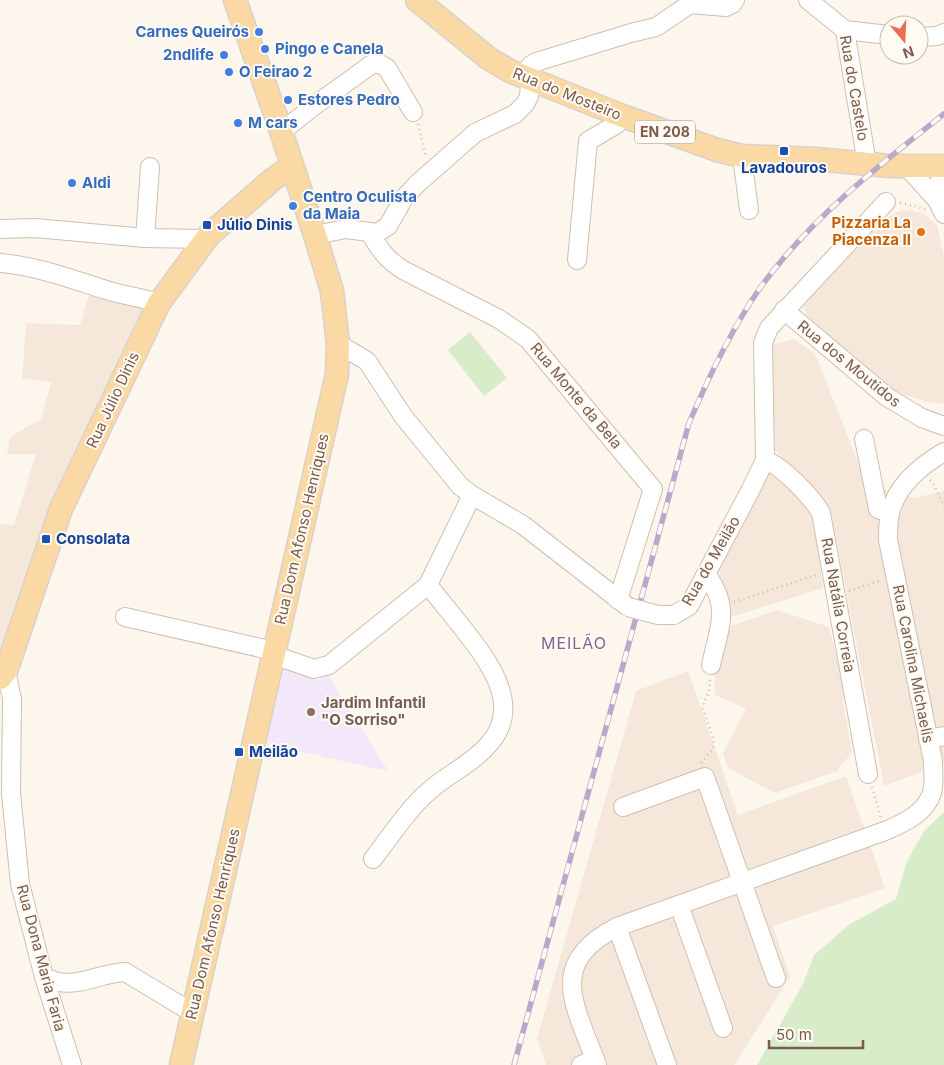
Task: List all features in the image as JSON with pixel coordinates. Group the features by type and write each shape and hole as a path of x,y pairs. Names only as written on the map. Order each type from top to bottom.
{"main road":[{"name":"Rua Dom Afonso Henriques","path":"181,1065 337,374 338,344 332,291 281,132 235,0"},
{"name":"Rua do Mosteiro","path":"417,0 488,58 510,71 620,115 717,150 742,156 816,159 906,166 944,166"},
{"name":"Rua Júlio Dinis","path":"3,675 61,509 159,303 206,239 272,180 292,166"}],"street":[{"path":"315,234 346,228 377,233 388,226 404,198 475,132 515,114 525,104 529,96 530,86 528,70 536,62 656,27 690,4 726,7 735,0"},
{"name":"Rua do Castelo","path":"808,0 845,30 867,164"},
{"path":"845,30 879,34"},
{"path":"929,36 944,33"},
{"path":"281,132 372,64 380,64 387,68 413,112"},
{"path":"577,260 588,140 618,124 620,115"},
{"path":"742,156 749,210"},
{"path":"906,166 940,208"},
{"path":"144,238 150,168"},
{"path":"940,208 939,183 944,174"},
{"name":"Rua do Meilão","path":"338,344 367,361 403,416 460,486 472,496 523,525 623,603 658,615 674,615 689,606 707,575 765,460 763,343 769,328 886,202"},
{"path":"0,229 35,228 144,238 206,239"},
{"name":"Rua Monte da Bela","path":"370,233 382,253 402,270 499,319 528,339 653,489 623,603"},
{"path":"0,263 18,264 108,291 159,303"},
{"name":"Rua dos Moutidos","path":"784,310 887,397 922,418 944,426"},
{"path":"944,434 944,446"},
{"path":"864,440 878,509 890,512"},
{"name":"Rua Carolina Michaelis","path":"591,1063 572,997 571,978 576,960 601,935 617,926 906,823 927,802 933,790 932,761 936,738 895,576 888,540 890,512 900,490 926,462 944,452"},
{"name":"Rua Natália Correia","path":"765,460 779,468 816,503 821,514 868,774"},
{"path":"125,617 274,651 282,658 314,669 329,665 428,584 472,496"},
{"path":"707,575 720,597 721,607 721,624 711,665"},
{"path":"373,859 414,806 429,790 479,756 497,735 503,720 503,699 497,678 487,660 428,584"},
{"name":"Rua Dona Maria Faria","path":"3,675 12,700 11,793 20,884 44,977 72,1065"},
{"path":"623,807 705,777 776,978"},
{"path":"679,904 723,1028"},
{"path":"617,926 666,1065"},
{"path":"44,977 59,982 78,982 114,972 124,972 193,1012"}],"path":[{"path":"413,112 418,119 418,129 426,158 433,171"},
{"path":"886,202 940,208"},
{"path":"920,468 934,485 944,507"},
{"path":"721,607 832,569"},
{"path":"837,595 895,576"},
{"path":"700,764 713,749 714,740 703,709 704,701 709,692 711,665"},
{"path":"868,774 885,831"}],"shaded area":[{"path":"909,210 924,214 937,225 944,256 944,403 940,404 895,392 806,317 804,305 882,221 897,212"},
{"path":"90,291 157,304 0,666 0,524 14,525 36,454 7,454 10,437 41,419 51,382 22,378 26,323 80,325"},
{"path":"794,339 815,354 867,485 914,498 944,491 944,763 884,786 830,507 775,450 772,345"},
{"path":"769,469 814,511 823,588 728,618 717,564"},
{"path":"777,610 829,627 845,688 843,702 852,752 837,771 775,793 728,768 723,753 746,709 715,695 715,674 731,626"},
{"name":"Jardim Infantil \"O Sorriso\"","path":"282,666 307,675 311,679 318,680 328,675 388,771 264,744"},
{"path":"688,671 738,815 846,776 885,888 773,926 790,977 734,1065 546,1065 537,1039 636,691"}],"green space":[{"path":"470,332 507,378 484,396 448,350"},
{"path":"944,812 944,1065 757,1065 803,984 814,955 850,924 896,899 907,861 924,831"}],"railway":[{"path":"514,1065 689,423 704,388 739,320 760,288 800,239 870,174 944,114"}],"place":[{"name":"Carnes Queirós","path":"259,32"},
{"name":"Pingo e Canela","path":"265,49"},
{"name":"2ndlife","path":"224,55"},
{"name":"O Feirao 2","path":"229,72"},
{"name":"Estores Pedro","path":"288,100"},
{"name":"M cars","path":"238,123"},
{"name":"Lavadouros","path":"784,151"},
{"name":"Aldi","path":"72,183"},
{"name":"Centro Oculista da Maia","path":"293,206"},
{"name":"Júlio Dinis","path":"207,225"},
{"name":"Pizzaria La Piacenza II","path":"921,232"},
{"name":"Consolata","path":"46,539"},
{"name":"Jardim Infantil \"O Sorriso\"","path":"311,712"},
{"name":"Meilão","path":"239,752"}],"district":[{"name":"MEILÃO","path":"574,643"}]}
